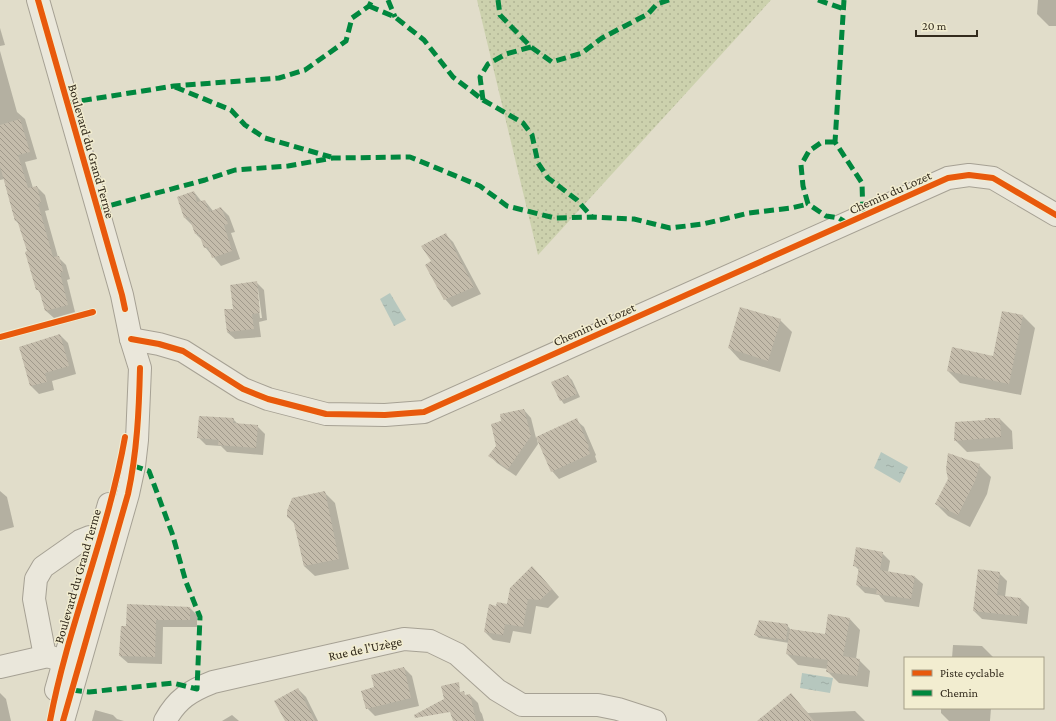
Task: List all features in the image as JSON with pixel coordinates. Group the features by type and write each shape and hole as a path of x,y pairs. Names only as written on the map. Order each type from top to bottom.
{"street":[{"name":"Boulevard du Grand Terme","path":"38,0 122,295 131,339 125,365 125,437 105,546 63,661 50,721"},
{"name":"Chemin du Lozet","path":"131,339 159,344 183,351 243,388 268,399 326,414 385,415 424,412 948,178 969,175 993,178 1056,215"},
{"path":"63,661 44,651 34,599 36,579 43,567 80,541 90,537 105,546"},
{"name":"Rue de l'Uzège","path":"165,721 171,710 184,696 213,682 404,639 430,641 457,654 497,690 522,705 598,705 618,709 655,721"},
{"name":"Boulevard du Grand Terme","path":"63,661 63,721"},
{"path":"0,666 63,661"}],"green space":[{"path":"477,0 771,0 538,255"}],"water":[{"path":"390,293 406,320 394,326 380,299"},
{"path":"881,452 908,467 900,483 874,468"},
{"path":"802,673 833,678 830,693 800,688"}],"building":[{"path":"20,119 30,152 18,155 28,188 37,186 41,202 38,204 53,257 59,256 63,271 60,273 68,305 45,311 39,290 36,290 25,252 27,251 17,220 15,221 0,166 0,125"},
{"path":"194,191 197,202 205,200 209,212 221,207 228,224 224,225 232,251 212,258 208,247 204,248 199,234 195,234 189,217 184,218 177,197"},
{"path":"446,233 474,287 444,300 425,265 431,261 421,246"},
{"path":"257,281 260,313 252,314 254,329 227,332 224,309 233,309 230,285"},
{"path":"740,307 781,319 768,361 728,348"},
{"path":"1002,311 1023,315 1009,384 947,371 952,347 993,356"},
{"path":"60,334 69,366 45,373 47,382 30,386 19,347"},
{"path":"568,375 577,394 560,401 551,382"},
{"path":"524,409 531,436 508,469 488,456 496,446 491,424 501,421 500,414"},
{"path":"199,416 234,418 233,423 258,425 256,448 218,445 219,440 197,438"},
{"path":"577,418 589,447 590,454 551,472 536,437"},
{"path":"985,418 1000,418 1001,437 954,441 955,422 985,420"},
{"path":"948,453 980,464 975,481 958,515 935,504 948,479 946,469"},
{"path":"325,491 339,559 304,566 293,520 287,517 287,511 292,498"},
{"path":"856,547 883,552 880,570 915,576 911,599 876,594 877,589 856,585 859,567 853,566"},
{"path":"532,566 552,589 540,600 528,599 523,627 505,624 503,635 484,632 489,604 496,606 497,602 507,604 510,588"},
{"path":"978,569 1000,572 997,595 1021,598 1019,616 973,611"},
{"path":"127,604 190,607 190,620 156,620 155,657 119,656 121,626 126,626"},
{"path":"828,614 850,618 843,656 860,659 857,676 826,672 828,660 786,654 790,629 825,634"},
{"path":"759,620 788,624 786,640 754,635"},
{"path":"404,667 411,698 366,709 361,691 374,687 371,675"},
{"path":"459,682 460,692 464,691 465,695 470,694 476,721 453,721 450,712 415,718 414,715 444,699 441,686"},
{"path":"298,688 315,721 285,721 274,701"},
{"path":"791,693 814,721 757,721 779,703"}],"marked path":[{"path":"67,103 174,86 279,78 305,70 346,41 352,18 369,6 372,0"},
{"path":"388,0 395,17"},
{"path":"498,0 500,15 531,47 552,62 582,53 602,38 648,14 657,4 669,0"},
{"path":"818,0 844,9"},
{"path":"844,0 835,142 862,183 863,216"},
{"path":"369,6 395,17 424,40 453,77 483,100 523,123 532,135 538,163 548,178 577,200 592,217"},
{"path":"483,100 480,77 488,64 506,54 531,47"},
{"path":"175,87 231,110 245,125 265,138 331,157"},
{"path":"835,142 822,142 809,151 801,165 803,186 808,204 826,216 839,218 847,223"},
{"path":"97,209 205,180 235,170 288,166 333,158 410,157 480,186 507,206 555,218 592,217 634,219 670,228 703,224 749,213 791,208 808,204"},
{"path":"72,690 89,692 173,683 197,689 200,617 186,582 172,533 149,471 134,466"}],"cycle path":[{"path":"38,0 125,309"},
{"path":"131,339 159,344 183,351 243,389 268,399 326,414 385,415 424,412 948,178 969,175 993,178 1056,215"},
{"path":"0,337 93,312"},
{"path":"63,721 128,494 134,463 140,368"},
{"path":"50,721 67,650 109,509 125,437"}]}
